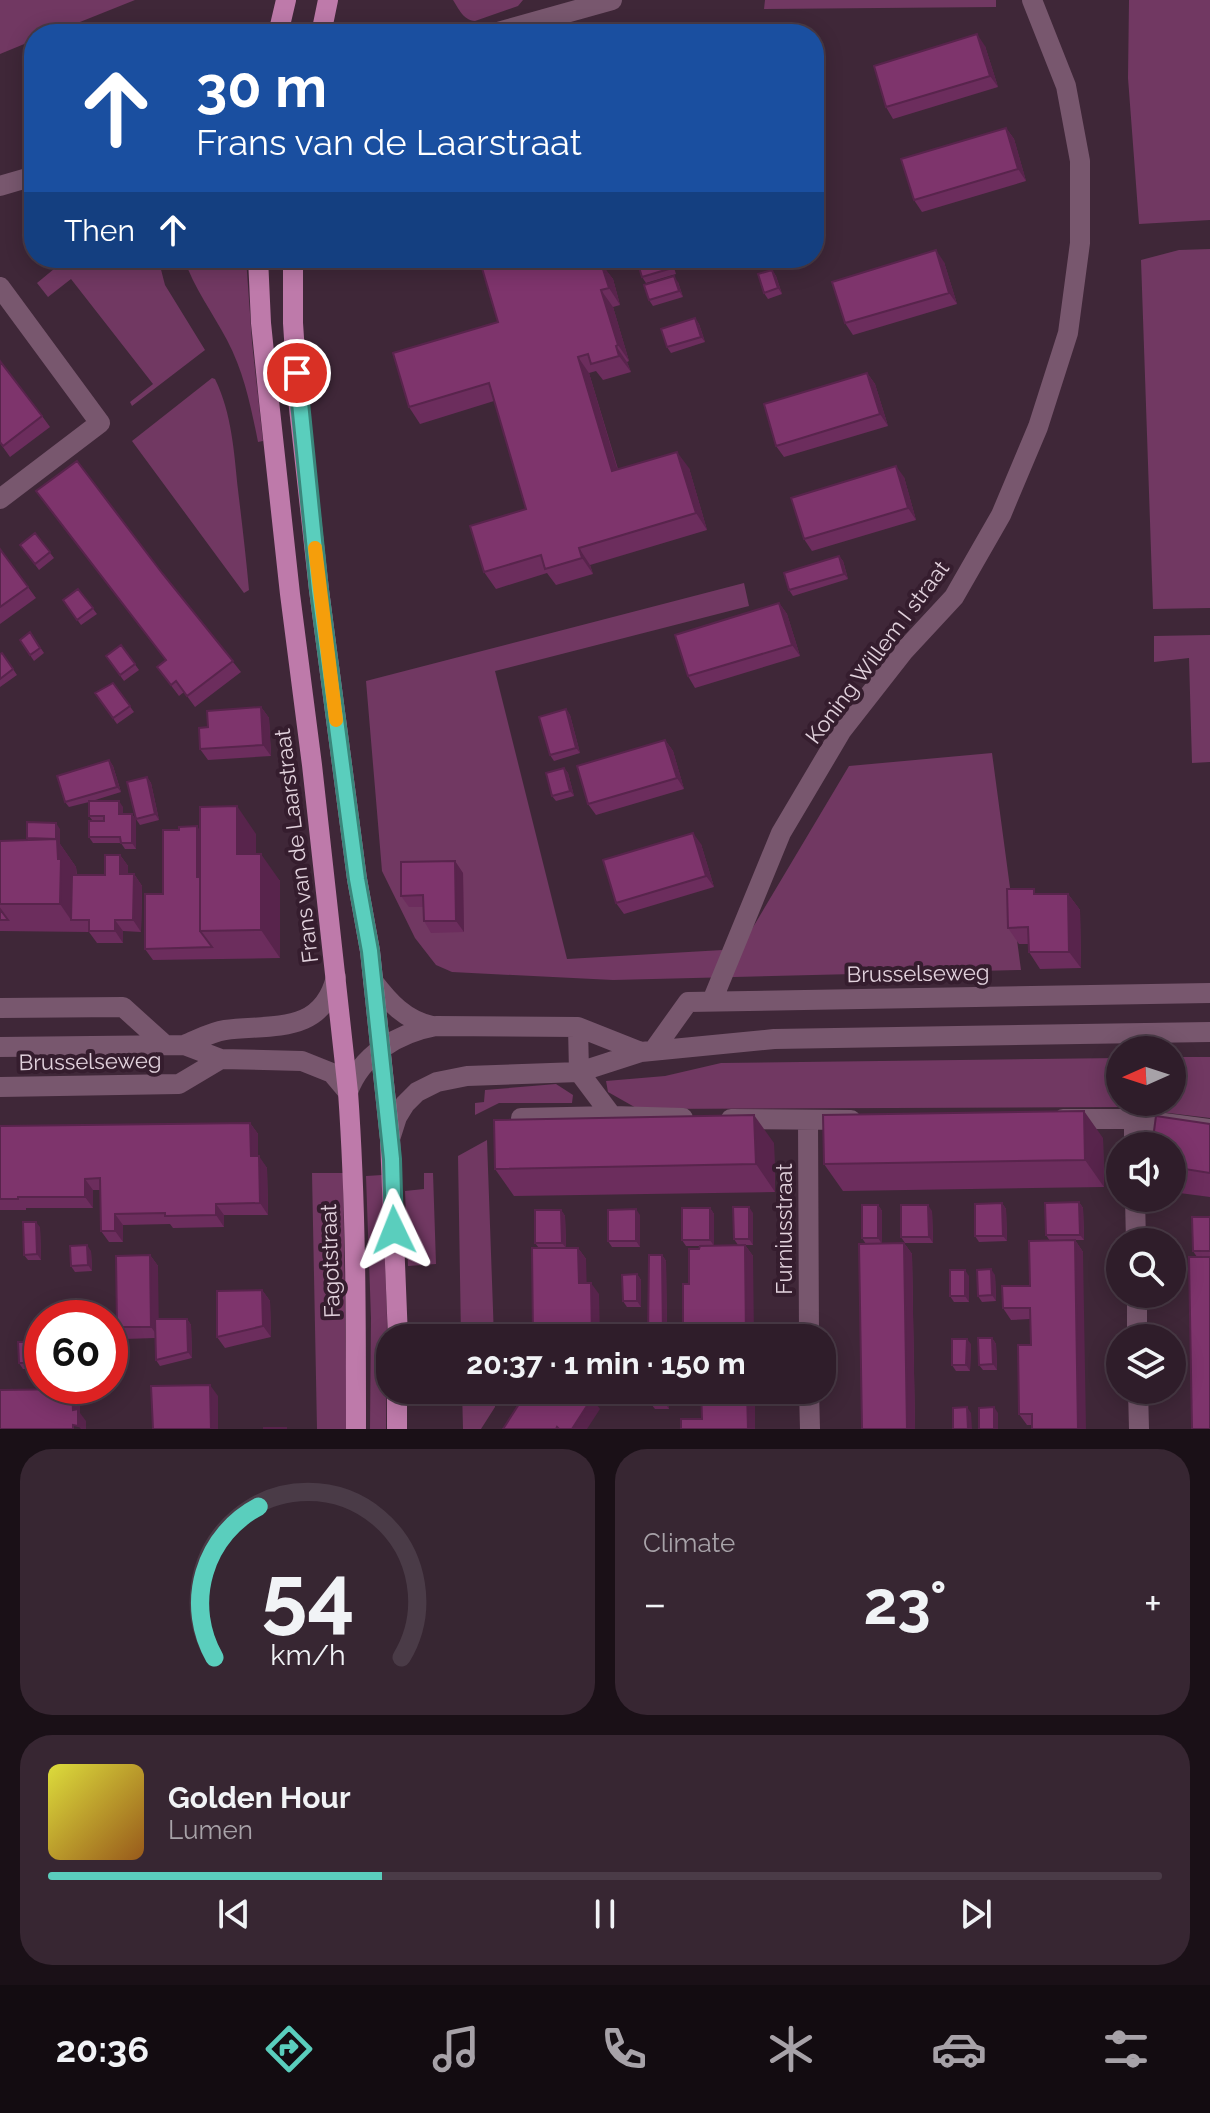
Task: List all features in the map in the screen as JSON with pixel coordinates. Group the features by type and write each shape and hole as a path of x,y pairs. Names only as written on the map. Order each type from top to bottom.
{"main road":[{"path":"280,24 286,0"},
{"path":"323,24 328,0"},
{"name":"Frans van de Laarstraat","path":"258,268 261,323 290,594 348,1092"},
{"path":"293,268 298,399 319,590 357,879 370,951 390,1139 397,1324"},
{"name":"Fagotstraat","path":"348,1092 356,1319 356,1429"},
{"path":"397,1404 397,1429"}],"street":[{"path":"516,24 556,8 612,0"},
{"name":"Koning Willem I straat","path":"712,1001 781,833 842,730 903,652 954,597 1001,515 1038,427 1068,333 1080,243 1080,161 1066,86 1032,0"},
{"path":"0,186 24,179"},
{"path":"0,287 100,423 0,499"},
{"name":"Brusselseweg","path":"0,1047 174,1044 221,1031 301,1022 319,1011 326,1002 336,977"},
{"path":"373,981 390,1002 419,1023 436,1026 578,1027 647,1052"},
{"name":"Brusselseweg","path":"647,1052 688,1002 1210,993"},
{"name":"Brusselseweg","path":"0,1008 123,1007 174,1044 221,1059 302,1061 332,1073 348,1092"},
{"path":"348,1092 359,1068 381,1050 405,1034 436,1026"},
{"path":"578,1027 579,1072 612,1116"},
{"path":"390,1139 405,1104 417,1092 437,1082 467,1076 579,1072 647,1052 774,1039 1210,1032"},
{"name":"Brusselseweg","path":"0,1087 179,1084 221,1059"},
{"path":"521,1118 612,1116 870,1120"},
{"path":"1041,1119 1134,1119 1210,1129"},
{"path":"1134,1119 1134,1132"},
{"name":"Furniusstraat","path":"808,1121 809,1324"},
{"path":"809,1404 810,1429"},
{"path":"1138,1404 1139,1429"}],"shaded area":[{"path":"0,0 135,0 75,24 24,24 24,44 0,54"},
{"path":"453,0 523,0 518,6 475,21 464,16"},
{"path":"765,0 996,0 996,7 764,9"},
{"path":"1129,0 1210,0 1210,220 1139,224 1128,78"},
{"path":"1210,249 1210,608 1153,609 1141,260 1179,250"},
{"path":"55,268 161,268 165,285 205,350 132,406 130,402 153,384 71,279 48,297 37,283"},
{"path":"247,268 263,441 258,442 233,352 188,269"},
{"path":"212,378 221,392 231,433 249,590 244,593 132,441"},
{"path":"744,583 749,606 495,671 567,959 740,949 849,766 992,753 1021,970 613,980 452,972 436,965 415,938 382,871 366,681"},
{"path":"1210,635 1210,762 1192,763 1189,658 1154,662 1154,636"},
{"path":"1186,1057 1210,1057 1210,1118 1186,1115"},
{"path":"1106,1058 1106,1107 638,1109 608,1092 606,1081 665,1076 721,1063"},
{"path":"556,1084 573,1095 572,1103 499,1103 475,1115 475,1103 484,1102 485,1090"},
{"path":"487,1140 494,1324 461,1324 458,1156"},
{"path":"312,1173 343,1173 347,1429 317,1429"},
{"path":"424,1173 433,1173 436,1264 408,1266 405,1191 424,1189"},
{"path":"382,1175 387,1324 376,1324 376,1404 386,1404 386,1429 370,1429 371,1318 366,1176"},
{"path":"462,1404 495,1404 481,1429 463,1429"}],"building":[{"path":"977,34 990,76 886,107 874,66"},
{"path":"1006,128 1018,169 914,200 901,159"},
{"path":"936,250 949,293 845,323 832,282"},
{"path":"482,268 603,268 609,288 601,290 619,356 591,364 588,354 578,357 612,471 677,452 696,513 579,548 582,558 545,569 541,555 484,572 470,526 526,509 489,383 409,407 393,353 498,322"},
{"path":"639,268 672,268 642,277"},
{"path":"772,270 778,288 764,293 758,274"},
{"path":"674,276 679,291 649,300 644,285"},
{"path":"695,318 701,337 667,347 661,329"},
{"path":"0,361 42,416 3,446 0,442"},
{"path":"867,373 880,414 776,446 764,404"},
{"path":"77,461 233,661 187,696 176,681 171,685 157,667 166,660 36,491"},
{"path":"896,466 908,508 804,539 791,498"},
{"path":"35,533 50,552 35,564 20,545"},
{"path":"0,549 28,587 0,607"},
{"path":"839,556 844,574 789,590 784,573"},
{"path":"78,589 93,608 77,620 63,600"},
{"path":"779,603 792,645 688,676 675,635"},
{"path":"30,632 40,648 30,655 20,640"},
{"path":"121,645 135,664 120,675 106,656"},
{"path":"0,654 13,669 0,679"},
{"path":"113,683 130,706 113,718 95,693"},
{"path":"261,707 263,745 200,749 199,728 208,727 207,711"},
{"path":"566,709 576,748 550,755 539,717"},
{"path":"665,740 677,778 588,804 577,766"},
{"path":"109,760 117,787 65,802 57,776"},
{"path":"564,768 570,791 552,796 546,773"},
{"path":"147,777 155,814 136,819 127,782"},
{"path":"89,801 119,801 119,814 132,814 132,843 121,843 120,837 89,837 89,821 104,821 104,816 89,816"},
{"path":"237,806 237,854 261,854 261,930 200,931 200,807"},
{"path":"27,822 56,823 56,839 27,838"},
{"path":"197,826 200,931 212,947 145,949 145,894 163,894 163,830"},
{"path":"693,833 706,876 616,903 603,860"},
{"path":"57,839 58,859 61,859 60,904 0,904 0,841"},
{"path":"105,855 120,855 120,874 134,874 133,920 115,920 115,931 89,931 89,920 71,920 72,875 105,875"},
{"path":"455,861 456,921 424,921 423,895 401,896 401,862"},
{"path":"1007,889 1034,889 1034,894 1068,894 1069,952 1029,952 1028,927 1008,928"},
{"path":"0,909 8,920 0,920"},
{"path":"1084,1111 1085,1160 824,1164 823,1115"},
{"path":"754,1115 756,1164 495,1169 494,1120"},
{"path":"1156,1116 1210,1124 1210,1173 1186,1169 1186,1132 1154,1132"},
{"path":"250,1123 251,1156 259,1156 260,1203 216,1204 216,1215 115,1214 115,1231 101,1231 100,1178 85,1179 85,1197 0,1199 0,1126"},
{"path":"1079,1202 1080,1235 1046,1235 1045,1203"},
{"path":"1002,1203 1003,1236 975,1236 975,1204"},
{"path":"862,1205 878,1205 878,1238 862,1238"},
{"path":"901,1205 928,1205 929,1237 901,1237"},
{"path":"733,1207 749,1207 749,1239 734,1239"},
{"path":"682,1208 710,1208 710,1240 682,1240"},
{"path":"636,1209 636,1241 608,1241 608,1210"},
{"path":"535,1210 561,1210 562,1243 535,1243"},
{"path":"1192,1217 1210,1217 1210,1251 1193,1251"},
{"path":"23,1222 36,1222 37,1254 24,1255"},
{"path":"1075,1240 1078,1429 1032,1429 1032,1414 1019,1414 1018,1345 1031,1345 1030,1308 1003,1308 1002,1286 1030,1286 1029,1241"},
{"path":"904,1243 907,1429 862,1429 859,1244"},
{"path":"87,1245 88,1265 71,1266 70,1246"},
{"path":"745,1245 746,1324 683,1324 683,1284 689,1284 689,1249 699,1249 700,1246"},
{"path":"532,1248 578,1248 579,1283 591,1283 592,1324 533,1324"},
{"path":"150,1255 151,1327 128,1327 128,1300 117,1300 116,1256"},
{"path":"649,1255 662,1255 663,1324 648,1324"},
{"path":"1189,1257 1210,1257 1210,1429 1192,1429"},
{"path":"991,1269 992,1295 978,1296 977,1270"},
{"path":"950,1270 965,1270 965,1296 950,1296"},
{"path":"637,1274 637,1301 623,1301 622,1275"},
{"path":"262,1290 263,1326 217,1337 217,1291"},
{"path":"155,1319 187,1319 188,1352 156,1360"},
{"path":"978,1338 992,1338 993,1364 979,1365"},
{"path":"952,1339 967,1339 966,1365 952,1365"},
{"path":"18,1342 24,1342 24,1363 19,1363"},
{"path":"210,1385 211,1429 153,1429 151,1386"},
{"path":"0,1390 24,1390 24,1404 73,1404 73,1410 78,1409 78,1426 73,1425 73,1429 0,1429"},
{"path":"519,1404 588,1404 572,1429 503,1429"},
{"path":"701,1404 747,1404 748,1429 681,1429 681,1419 702,1419"},
{"path":"967,1407 968,1429 953,1429 953,1408"},
{"path":"994,1407 994,1429 979,1429 979,1408"}],"slow traffic":[{"path":"315,548 336,720"}],"route":[{"path":"297,373 319,590 357,879 370,951 392,1159 394,1230"}]}
